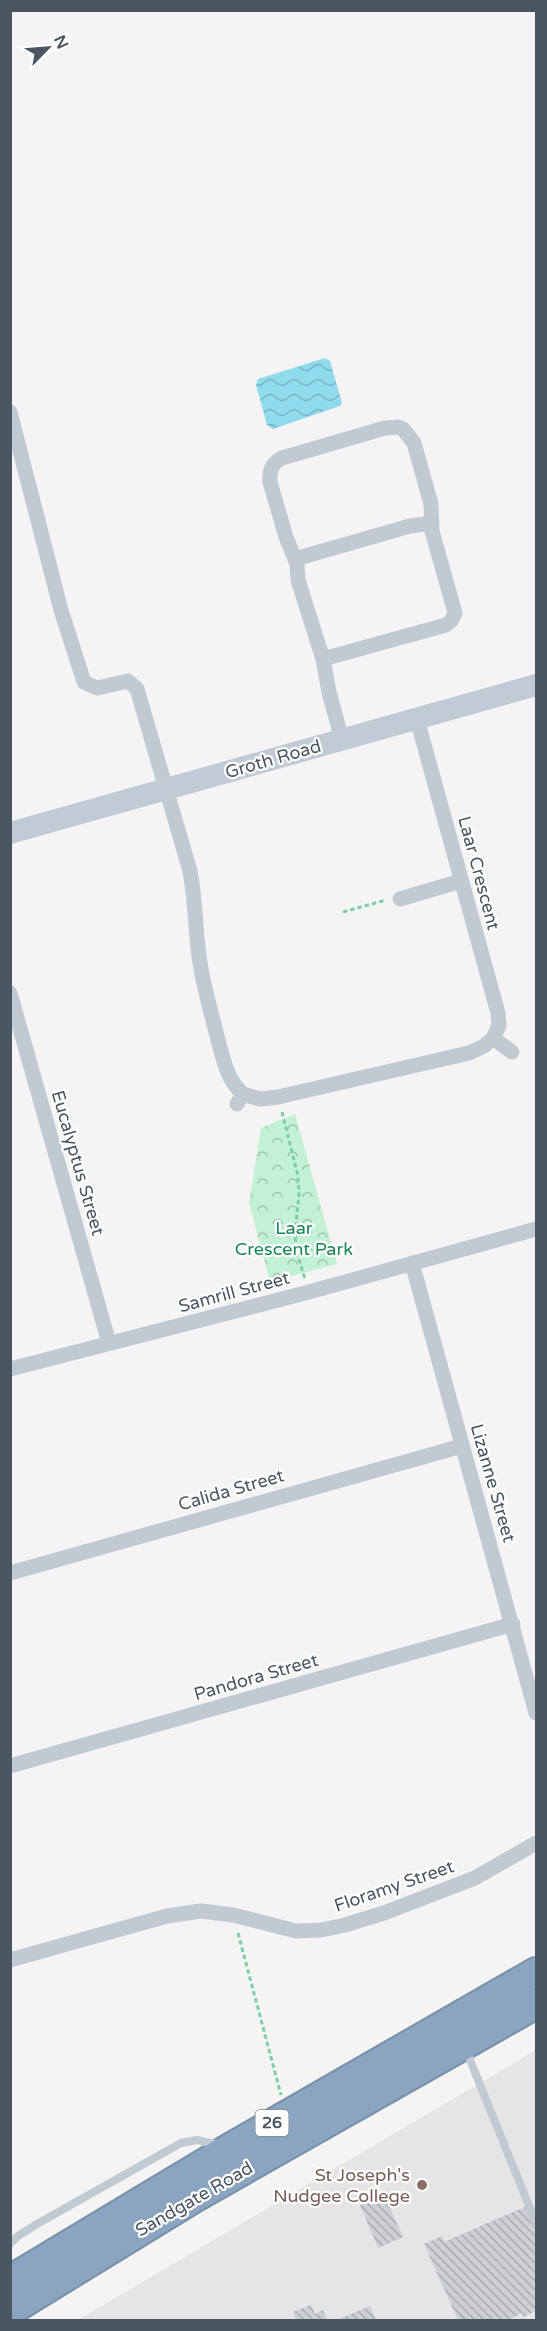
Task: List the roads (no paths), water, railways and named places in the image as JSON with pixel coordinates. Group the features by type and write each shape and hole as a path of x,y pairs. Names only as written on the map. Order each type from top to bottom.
{"highway":[{"name":"Sandgate Road","path":"10,2280 228,2149 537,1972"},
{"name":"Sandgate Road","path":"10,2311 194,2198 537,2004"}],"street":[{"path":"10,412 61,610 84,681 92,687 101,688 128,681 135,685 190,871 195,900 200,963 207,997 228,1074 240,1099 278,1097 469,1053 484,1046 493,1038 512,1052"},
{"path":"323,659 446,625 451,621 454,609 432,523 431,504 414,443 403,429 398,427 385,428 287,457 274,464 270,472 270,482 295,559 302,591 323,659 342,740"},
{"path":"295,559 410,526 432,523"},
{"name":"Groth Road","path":"10,833 537,685"},
{"name":"Laar Crescent","path":"417,719 498,1013 499,1026 493,1038"},
{"path":"400,899 461,881"},
{"name":"Eucalyptus Street","path":"10,993 13,1015 109,1343"},
{"name":"Samrill Street","path":"10,1369 309,1292 537,1229"},
{"name":"Lizanne Street","path":"412,1263 537,1713"},
{"name":"Calida Street","path":"10,1573 462,1446"},
{"name":"Pandora Street","path":"10,1766 513,1624"},
{"name":"Floramy Street","path":"10,1960 167,1916 201,1911 233,1915 296,1931 321,1930 345,1925 384,1913 475,1878 537,1843"}],"lane":[{"path":"464,2045 537,2223"},
{"name":"Sandgate Road","path":"11,2242 37,2224 181,2143 197,2139 228,2149"}],"water":[{"path":"325,358 330,361 342,403 340,406 273,429 267,425 256,385 258,379"}],"place":[{"name":"St Joseph's Nudgee College","path":"422,2185"}],"park label":[{"name":"Laar Crescent Park","path":"294,1238"}]}
